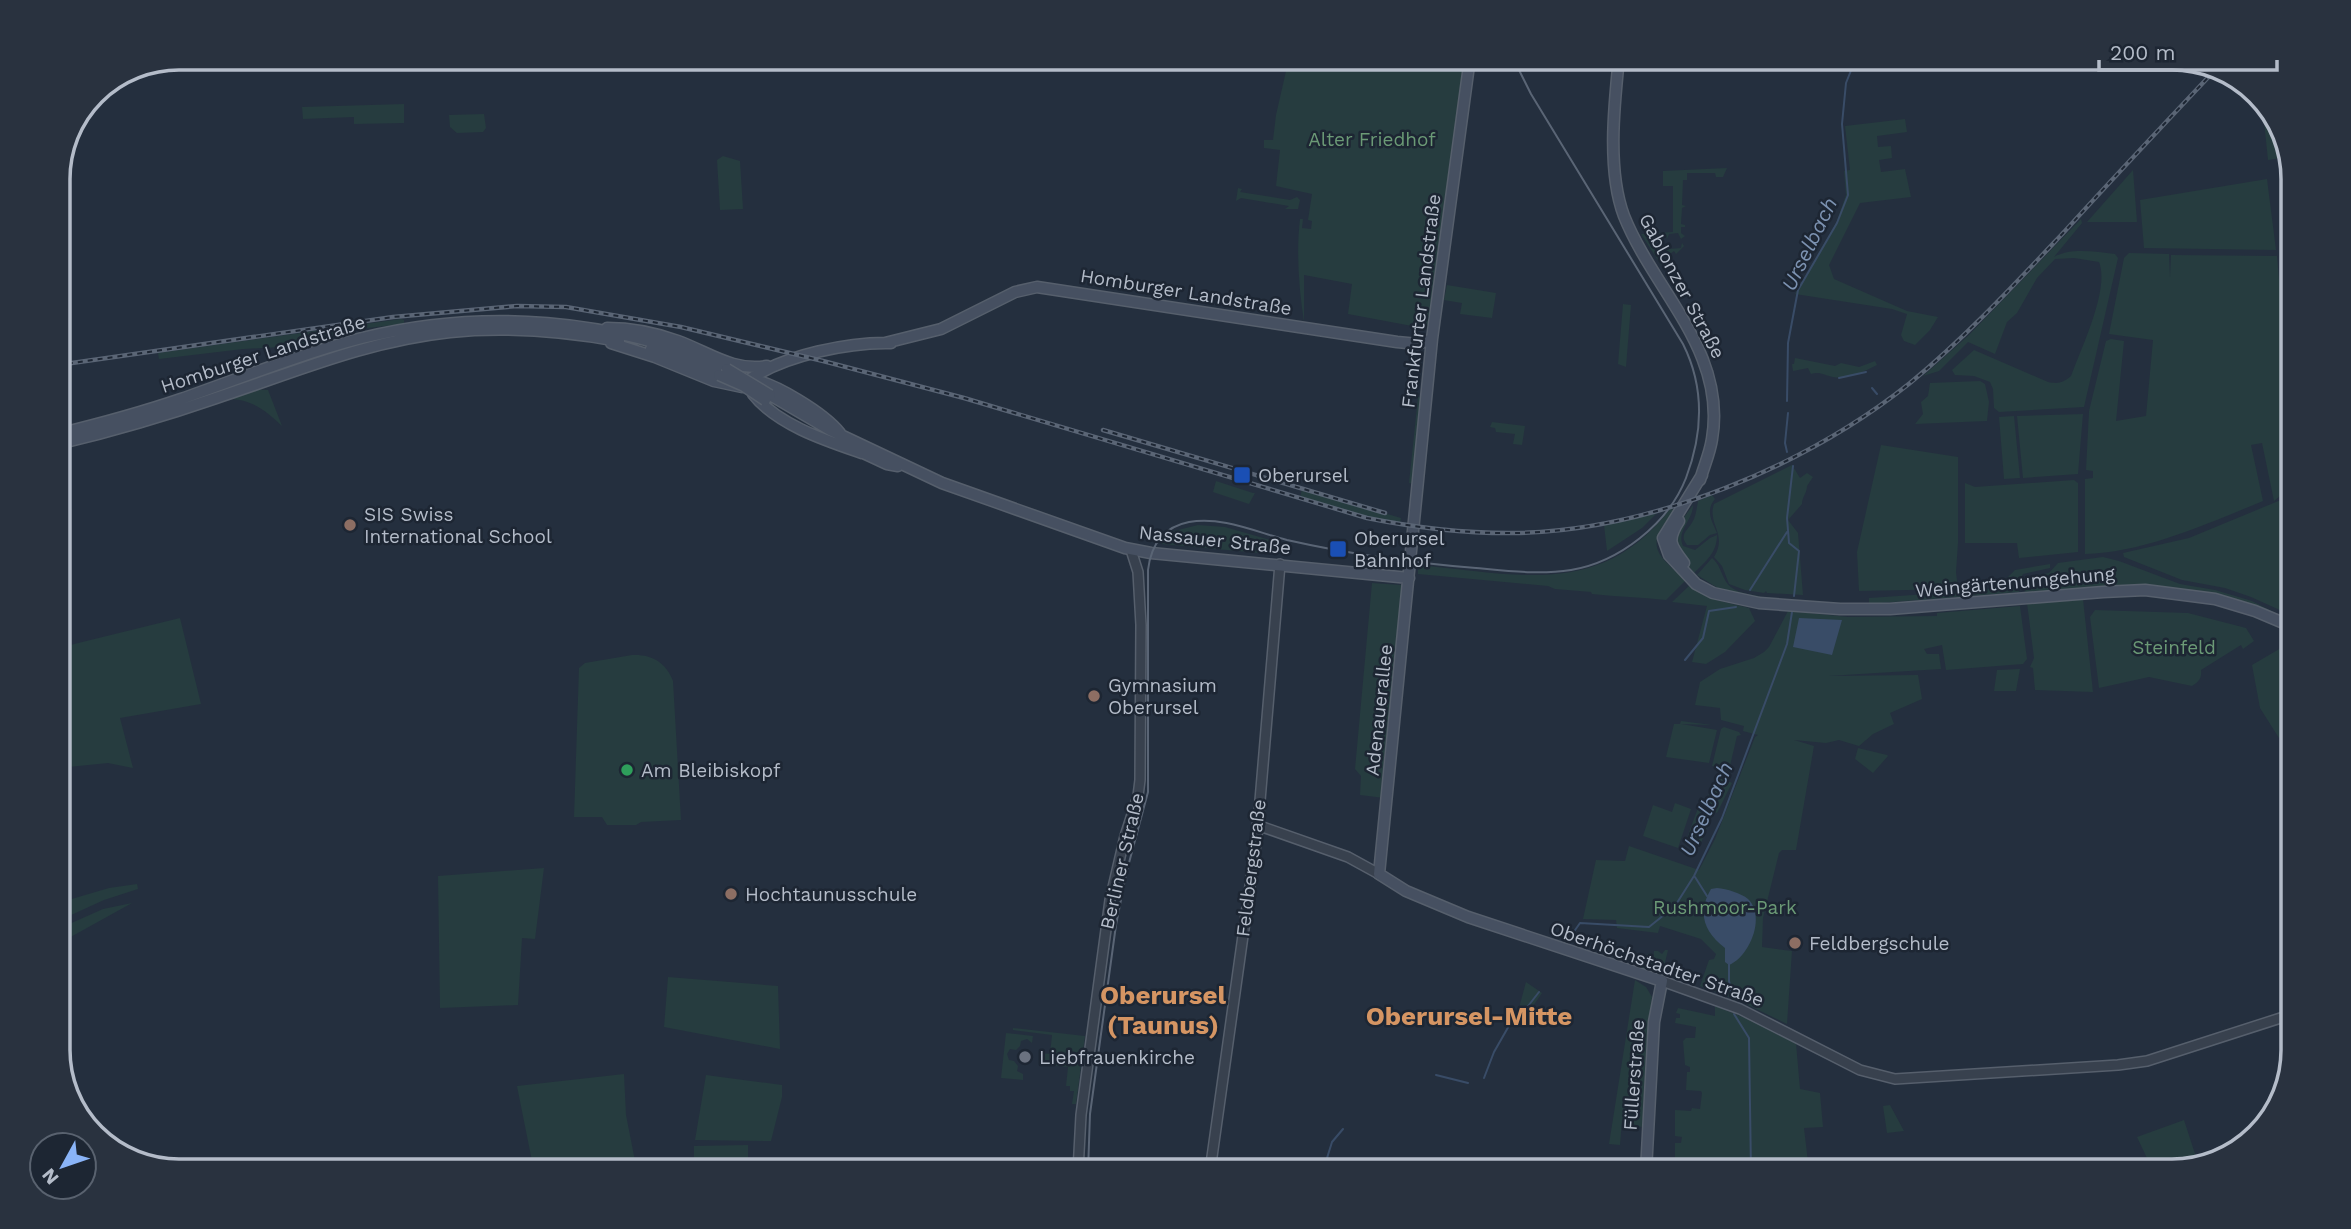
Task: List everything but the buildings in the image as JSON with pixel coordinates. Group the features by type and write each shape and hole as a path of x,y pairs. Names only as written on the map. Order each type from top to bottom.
{"main road":[{"name":"Frankfurter Landstraße","path":"1412,549 1432,340 1467,70"},
{"name":"Gablonzer Straße","path":"1618,70 1614,144 1619,198 1635,238 1699,348 1707,370 1714,406"},
{"name":"Homburger Landstraße","path":"753,382 787,362 843,346 900,344 930,338 956,328 986,308 1022,290 1037,287 1384,340 1418,344 1432,340"},
{"name":"Homburger Landstraße","path":"70,431 106,423 238,377 366,337 409,329 490,321 525,321 673,347 723,372"},
{"path":"588,331 624,328 663,336 740,367 748,373 759,401 809,434 862,453"},
{"name":"Homburger Landstraße","path":"70,441 163,415 331,357 412,337 491,329 588,331"},
{"path":"588,331 735,387 753,382 787,362"},
{"path":"740,367 763,367 787,362"},
{"path":"771,395 774,371"},
{"name":"Nassauer Straße","path":"723,372 771,395 842,436 890,457 906,468"},
{"path":"753,382 771,395"},
{"name":"Nassauer Straße","path":"771,395 862,453 887,464 906,468 949,486 1132,550 1409,578"},
{"name":"Weingärtenumgehung","path":"1714,406 1713,437 1702,475 1664,533 1663,545 1696,584 1713,593 1794,606 1890,609 2117,591 2159,591 2228,603 2281,623"},
{"name":"Adenauerallee","path":"1379,874 1412,549"},
{"name":"Oberhöchstadter Straße","path":"1379,874 1406,891 1468,917 1662,981"},
{"name":"Füllerstraße","path":"1647,1159 1654,1022 1662,981"}],"street":[{"name":"Berliner Straße","path":"1079,1159 1081,1115 1105,930 1112,890 1140,780 1141,625 1138,572 1132,550"},
{"name":"Feldbergstraße","path":"1212,1159 1257,825 1280,564"},
{"path":"1257,825 1348,858 1379,874"},
{"name":"Oberhöchstadter Straße","path":"1662,981 1750,1013 1860,1070 1895,1079 2147,1061 2281,1018"}],"green space":[{"name":"Alter Friedhof","path":"1286,70 1463,70 1428,329 1348,314 1352,284 1304,275 1304,322 1299,271 1299,232 1300,219 1303,219 1302,228 1311,229 1312,221 1308,220 1312,194 1276,186 1280,150 1264,148 1264,140 1273,140"},
{"path":"404,104 404,123 354,124 354,117 303,119 302,107"},
{"path":"484,114 486,128 483,132 457,133 450,127 449,115"},
{"path":"1905,119 1907,132 1877,136 1878,147 1891,146 1892,158 1879,160 1881,172 1905,169 1911,197 1860,203 1829,265 1834,279 1907,311 1938,317 1915,345 1904,341 1901,335 1907,314 1892,309 1795,294 1836,223 1846,195 1844,171 1850,170 1845,126"},
{"path":"2264,120 2279,158 2268,160"},
{"path":"723,156 740,161 743,209 720,210 717,160"},
{"path":"1727,168 1723,177 1716,177 1715,173 1687,173 1687,180 1683,180 1682,205 1686,206 1682,208 1681,224 1685,225 1681,227 1681,233 1685,236 1681,239 1678,233 1669,234 1667,239 1666,234 1652,236 1652,245 1656,245 1657,250 1681,248 1682,243 1684,246 1676,254 1674,251 1663,259 1665,262 1661,265 1641,234 1673,232 1673,186 1663,186 1663,171"},
{"path":"2133,170 2137,222 2087,222"},
{"path":"2267,179 2276,250 2144,248 2140,200"},
{"path":"1238,188 1242,189 1240,192 1290,200 1297,197 1300,200 1298,209 1285,209 1289,206 1241,198 1236,201"},
{"path":"2081,219 2082,223 2054,257 2068,252 2084,251 2115,254 2118,258 2084,407 1999,412 1994,408 1990,382 1974,376 1955,375 1952,370 1974,350 2048,382 2060,382 2071,376 2098,303 2101,287 2099,262 2074,258 2055,259 2037,278 2017,313 2007,322 1995,354 1968,342 1939,371 1923,376 1969,335"},
{"path":"2129,253 2169,254 2170,278 2171,255 2277,256 2281,302 2281,495 2274,501 2262,443 2251,445 2263,501 2153,543 2085,554 2085,479 2093,478 2093,471 2086,470 2089,411 2106,341 2124,341 2116,421 2146,416 2153,340 2109,334 2124,258"},
{"path":"1447,285 1496,293 1492,318 1460,314 1462,303 1444,300"},
{"path":"1623,304 1631,305 1626,367 1618,364"},
{"path":"401,319 404,324 358,329 300,346 243,349 159,359 158,353"},
{"path":"1795,358 1835,366 1841,363 1859,367 1875,361 1877,365 1838,378 1820,373 1811,374 1808,368 1793,371"},
{"path":"1980,381 1985,384 1989,402 1987,421 1915,424 1923,414 1921,402 1928,396 1930,383"},
{"path":"252,389 268,390 282,426 258,407 244,401 228,399"},
{"path":"1418,397 1422,398 1413,484 1409,483"},
{"path":"2083,414 2078,474 2023,478 2017,416"},
{"path":"2014,416 2020,478 2004,479 1999,417"},
{"path":"1492,422 1525,426 1522,445 1513,444 1515,434 1496,432 1495,428 1490,427"},
{"path":"1881,445 1958,457 1958,589 1859,591 1857,552"},
{"path":"1792,465 1800,478 1807,473 1813,477 1807,486 1802,504 1788,520 1798,533 1803,595 1764,593 1729,584 1722,566 1714,557 1719,542 1713,517 1714,504"},
{"path":"2074,480 2078,483 2078,552 2019,558 2017,543 1965,543 1965,483 1975,487"},
{"path":"1216,481 1255,493 1249,504 1213,492"},
{"path":"1302,489 1401,518 1400,523 1300,498"},
{"path":"1712,495 1715,499 1710,508 1710,516 1717,533 1698,545 1687,545 1684,535 1694,519 1698,501"},
{"path":"2281,500 2281,611 2225,588 2182,580 2124,557 2123,553 2189,538"},
{"path":"1693,505 1683,530 1683,546 1695,550 1717,535 1713,552 1694,573 1677,551 1674,531"},
{"path":"1670,509 1676,510 1660,531 1657,547 1666,562 1686,580 1666,600 1418,574 1418,565 1523,575 1586,569 1615,557 1643,538"},
{"path":"1658,512 1642,528 1607,551 1604,525"},
{"path":"1198,525 1225,527 1277,542 1276,551 1271,554 1161,544 1174,531"},
{"path":"2103,557 2119,561 2180,584 2215,590 2252,601 2281,616 2281,620 2179,588 2124,585 2025,593 2023,584 2027,577 2049,573 2058,563"},
{"path":"1712,558 1730,586 1739,592 1759,596 1759,601 1726,593 1697,575"},
{"path":"2050,564 2050,568 2023,574 2018,583 2019,592 1869,604 1869,598 1986,590 2002,583 2015,570"},
{"path":"1372,583 1401,585 1403,588 1384,798 1360,795 1361,776 1355,769"},
{"path":"1690,585 1716,600 1749,608 1755,621 1725,652 1706,664 1692,662 1707,606 1672,602"},
{"path":"2083,599 2093,692 2035,690 2033,668 2030,667 2034,658 2027,603"},
{"name":"Rushmoor-Park","path":"2020,606 2027,659 2023,664 1946,670 1942,645 1924,649 1927,654 1939,654 1941,669 1828,676 1918,675 1922,699 1890,713 1894,724 1873,734 1859,746 1839,740 1826,743 1794,740 1814,746 1796,850 1782,850 1779,853 1763,918 1762,947 1792,951 1787,1024 1742,1002 1700,986 1709,960 1714,959 1716,954 1701,939 1660,926 1658,933 1617,928 1616,920 1583,919 1596,860 1625,861 1629,846 1699,870 1715,839 1758,735 1743,731 1744,726 1721,720 1720,708 1695,705 1700,682 1720,669 1764,652 1788,611 1848,617 1937,616 1937,613"},
{"name":"Steinfeld","path":"2095,610 2188,613 2246,628 2254,641 2243,649 2241,645 2201,670 2200,680 2192,686 2149,677 2099,688 2090,617"},
{"path":"180,618 201,704 120,718 133,768 108,763 70,767 70,645"},
{"path":"2281,648 2279,738 2260,708 2252,665"},
{"name":"Am Bleibiskopf","path":"632,655 657,660 673,681 681,820 607,825 602,817 574,817 579,668 585,663"},
{"path":"2020,669 2016,691 1994,691 1997,670"},
{"path":"1681,721 1712,725 1681,724 1717,730 1709,763 1666,757 1674,724 1680,724"},
{"path":"1724,727 1741,735 1737,736 1729,770 1712,766 1721,729"},
{"path":"1858,748 1888,756 1873,773 1855,759"},
{"path":"1718,776 1732,783 1717,813 1703,806"},
{"path":"1675,803 1691,809 1678,848 1643,836 1653,805 1672,812"},
{"path":"1698,808 1712,814 1701,843 1687,838"},
{"path":"544,868 535,939 522,938 518,1005 440,1008 438,876"},
{"path":"137,884 138,889 104,900 70,916 70,899 109,888"},
{"path":"132,903 70,937 70,924 103,909"},
{"path":"1668,950 1662,975 1638,968 1639,964 1644,963 1647,954 1651,953 1653,961 1654,951 1662,954"},
{"path":"668,977 778,986 780,1049 664,1027"},
{"path":"1635,980 1646,987 1652,997 1643,1127 1622,1120 1620,1145 1609,1144"},
{"path":"1526,982 1542,993 1524,1019 1516,1019"},
{"path":"1715,1006 1796,1043 1800,1089 1820,1093 1823,1127 1804,1128 1808,1159 1675,1159 1675,1143 1681,1143 1682,1137 1675,1136 1675,1110 1700,1109 1702,1093 1686,1090 1690,1067 1685,1065 1683,1041 1686,1038 1695,1038 1696,1027 1675,1023 1676,1018 1680,1018 1680,1014 1676,1013 1678,1008 1715,1016"},
{"path":"1013,1028 1085,1036 1076,1104 1072,1104 1074,1091 1070,1091 1070,1086 1066,1086 1068,1067 1039,1064 1042,1059 1040,1053 1050,1054 1052,1035"},
{"path":"1006,1033 1033,1036 1032,1043 1027,1039 1021,1041 1016,1050 1010,1049 1007,1054 1009,1060 1018,1066 1017,1071 1023,1074 1023,1080 1001,1078"},
{"path":"624,1074 626,1115 635,1159 532,1159 517,1086"},
{"path":"706,1075 782,1085 782,1097 771,1141 695,1140"},
{"path":"1890,1105 1904,1131 1887,1133 1883,1106"},
{"path":"2184,1120 2196,1156 2147,1159 2137,1137"},
{"path":"748,1145 748,1159 694,1159 694,1146"}],"water":[{"path":"1799,618 1842,620 1832,655 1793,647"},
{"path":"1717,888 1748,899 1756,915 1749,945 1737,960 1729,965 1725,962 1725,948 1712,935 1705,922 1704,906 1711,889"}],"waterway":[{"name":"Urselbach","path":"1787,401 1788,343 1798,290 1837,223 1848,195 1842,124 1846,83 1851,70"},
{"path":"1839,378 1866,372"},
{"path":"1872,388 1877,394"},
{"name":"Urselbach","path":"1787,452 1785,443 1788,413"},
{"name":"Urselbach","path":"1793,466 1787,518 1789,543 1799,551 1794,596"},
{"path":"1750,590 1787,532"},
{"path":"1685,660 1703,638 1709,611 1736,607"},
{"name":"Urselbach","path":"1573,933 1580,923 1649,927 1675,906 1694,876 1722,818 1787,644 1792,612"},
{"path":"1695,877 1707,896"},
{"path":"1729,964 1732,994"},
{"name":"Urselbach","path":"1525,1010 1539,992"},
{"path":"1734,1014 1749,1038 1751,1159"},
{"name":"Urselbach","path":"1484,1078 1494,1052 1510,1024"},
{"name":"Urselbach","path":"1436,1075 1468,1083"},
{"name":"Urselbach","path":"1327,1159 1332,1142 1343,1129"}],"tram line":[{"path":"1088,1159 1090,1114 1116,925 1126,874 1148,792 1148,570 1152,553 1160,538 1180,524 1214,521 1287,540 1381,557 1511,571 1571,570 1607,559 1640,538 1667,511 1686,478 1696,444 1699,411 1690,361 1683,344 1519,70"}],"railway":[{"path":"70,363 393,317 517,306 566,307 681,327 964,398 1367,518 1462,531 1520,533 1571,529 1623,520 1726,488 1824,441 1869,413 1910,383 1990,310 2209,77"},
{"path":"1103,430 1385,513"}],"place":[{"name":"Oberursel","path":"1242,475"},
{"name":"SIS Swiss International School","path":"350,525"},
{"name":"Oberursel Bahnhof","path":"1338,549"},
{"name":"Gymnasium Oberursel","path":"1094,696"},
{"name":"Am Bleibiskopf","path":"627,770"},
{"name":"Hochtaunusschule","path":"731,894"},
{"name":"Feldbergschule","path":"1795,943"},
{"name":"Liebfrauenkirche","path":"1025,1057"}],"district":[{"name":"Oberursel (Taunus)","path":"1163,1010"},
{"name":"Oberursel-Mitte","path":"1469,1016"}]}
